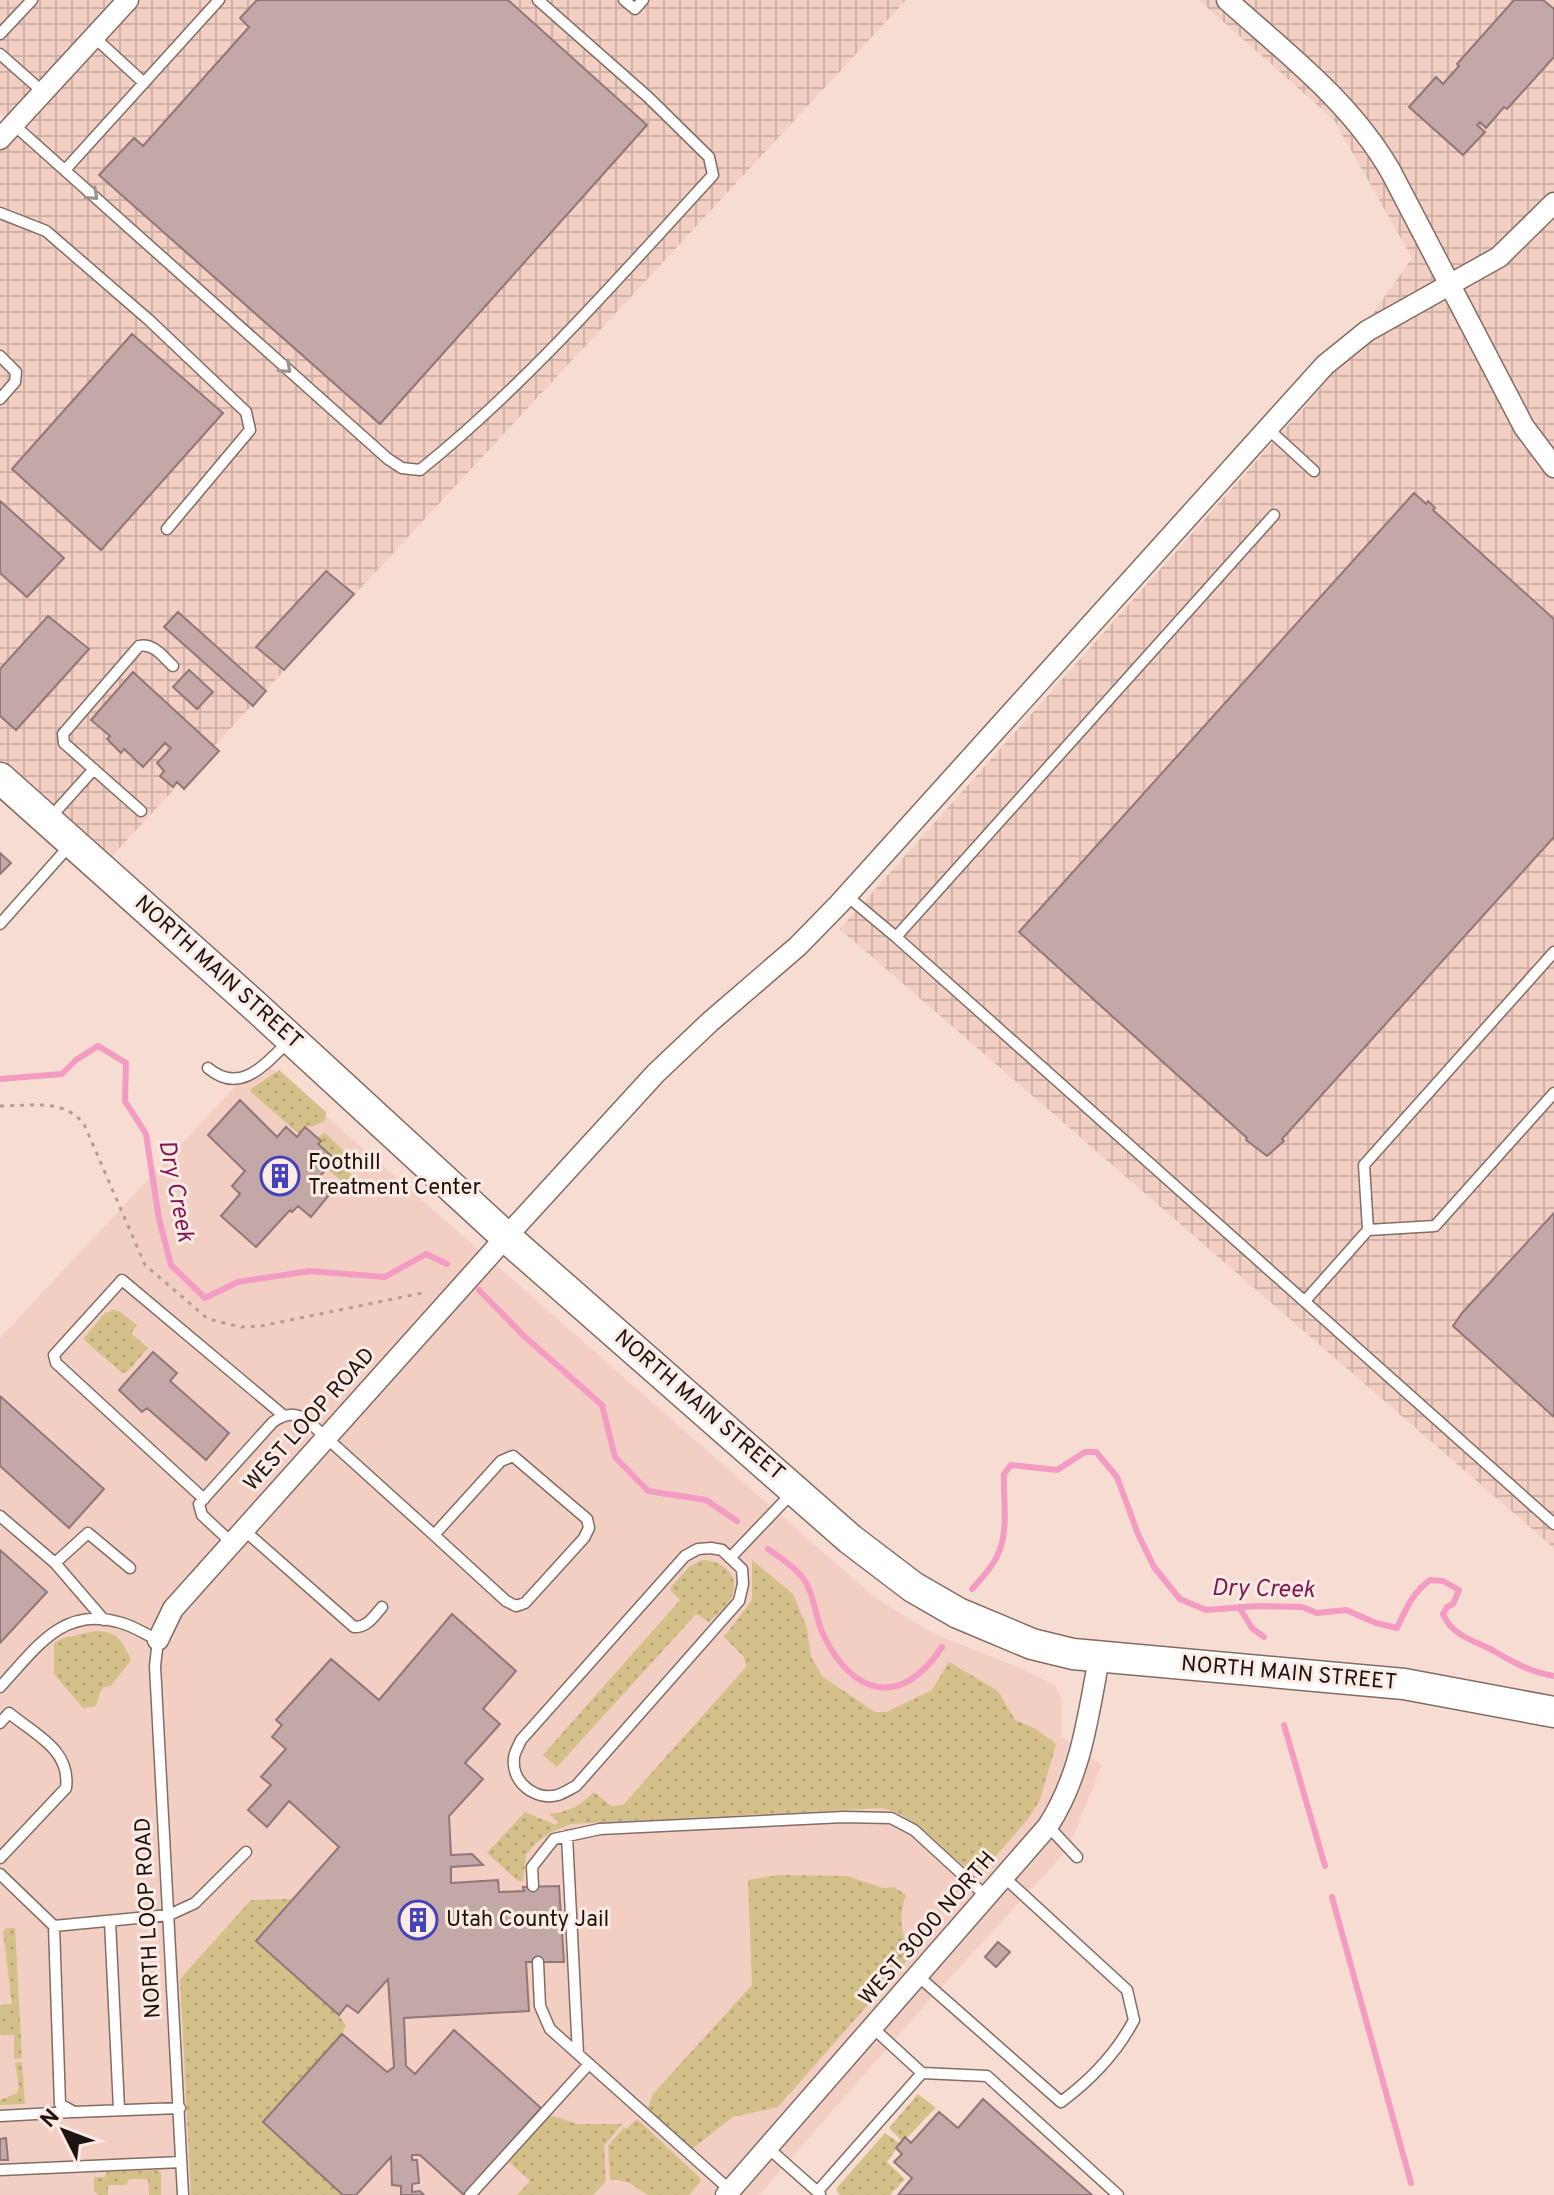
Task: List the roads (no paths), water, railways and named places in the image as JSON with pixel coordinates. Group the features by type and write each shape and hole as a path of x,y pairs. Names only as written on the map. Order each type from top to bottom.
{"street":[{"path":"7,132 128,0"},
{"path":"1227,0 1353,116 1386,163 1524,427 1554,467"},
{"name":"WEST LOOP ROAD","path":"158,1640 173,1609 656,1073 798,946 847,896 1325,365 1389,318 1499,257 1554,203"},
{"name":"NORTH MAIN STREET","path":"0,778 506,1237 850,1539 913,1587 958,1613 1032,1644 1099,1658 1404,1684 1554,1712"},
{"name":"WEST 3000 NORTH","path":"728,2193 1048,1826 1065,1797 1079,1762 1099,1658"}],"lane":[{"path":"0,34 32,0"},
{"path":"65,170 219,0"},
{"path":"7,132 65,170 388,459 402,468 420,470 454,443 571,328 713,175 709,157 648,97 538,0"},
{"path":"624,0 635,9 643,0"},
{"path":"94,37 144,83"},
{"path":"0,54 43,92"},
{"path":"0,213 46,231 149,320 246,412 250,430 167,529"},
{"path":"0,356 16,372 15,382 0,399"},
{"path":"1267,428 1314,471"},
{"path":"896,937 1274,515"},
{"path":"141,811 64,743 65,729 139,646 150,646 173,666"},
{"path":"47,820 94,769"},
{"path":"0,924 72,843"},
{"path":"847,896 1554,1524"},
{"path":"1368,1230 1364,1165 1554,952"},
{"path":"208,1068 222,1078 235,1080 244,1077 266,1063 291,1039"},
{"path":"1305,1301 1368,1230 1435,1226 1554,1093"},
{"path":"204,1499 56,1363 54,1355 122,1280 283,1415"},
{"path":"382,1607 361,1628 354,1627 238,1536 202,1515 199,1504 273,1422 283,1415 300,1415 506,1601 516,1606 525,1603 584,1538 589,1528 587,1519 513,1456 501,1461 434,1535"},
{"path":"730,1558 795,1490"},
{"path":"0,1516 55,1563 104,1620"},
{"path":"55,1563 88,1533 130,1568"},
{"path":"711,1548 722,1550 730,1558 742,1569 743,1584 739,1601 724,1619 576,1786 558,1795 542,1796 527,1789 516,1775 513,1757 531,1728 685,1556 698,1549 711,1548"},
{"path":"0,1687 52,1631 82,1619 117,1621 158,1640"},
{"name":"NORTH LOOP ROAD","path":"158,1640 155,1666 183,2195"},
{"path":"0,1723 5,1710 63,1757 68,1773 66,1788 0,1858"},
{"path":"533,1886 532,1867 554,1839 600,1829 844,1817 891,1818 914,1830 987,1897"},
{"path":"1048,1826 1077,1857"},
{"path":"567,1836 578,2054"},
{"path":"54,1926 169,1915 195,1903 246,1852"},
{"path":"0,1874 54,1926 60,2104 74,2112"},
{"path":"918,1976 1061,2102 1086,2084 1120,2047 1134,2020 1127,1990 1005,1878"},
{"path":"110,1921 119,2109"},
{"path":"538,1962 540,2006 550,2029 728,2193"},
{"path":"873,2028 922,2073 987,2076 1118,2195"},
{"path":"470,2195 589,2064"},
{"path":"767,2147 819,2193 922,2073"},
{"path":"0,2116 180,2108"},
{"path":"0,2170 181,2162"}],"waterway":[{"name":"Dry Creek","path":"0,1079 62,1074 76,1060 98,1046 126,1063 125,1101 146,1134 159,1219 171,1265 205,1298 238,1282 310,1271 385,1277 426,1254 447,1264"},
{"name":"Dry Creek","path":"479,1290 524,1336 602,1405 615,1457 648,1491 706,1500 737,1521"},
{"name":"Dry Creek","path":"972,1589 993,1563 1001,1546 1005,1519 1004,1474 1011,1465 1057,1470 1085,1452 1096,1452 1117,1477 1154,1567 1180,1599 1206,1610 1257,1606 1302,1607 1317,1613 1346,1610 1397,1628 1419,1590 1430,1580 1443,1581 1459,1590 1453,1604 1443,1614 1452,1628 1516,1663 1554,1676"},
{"name":"Dry Creek","path":"768,1549 805,1581 820,1627 835,1655 848,1671 863,1682 878,1687 894,1686 910,1680 926,1667 942,1647"},
{"path":"1239,1607 1252,1628 1264,1637"},
{"path":"1284,1725 1325,1866"},
{"path":"1332,1897 1411,2183"}],"place":[{"name":"Foothill Treatment Center","path":"280,1176"},
{"name":"Utah County Jail","path":"418,1920"}]}
